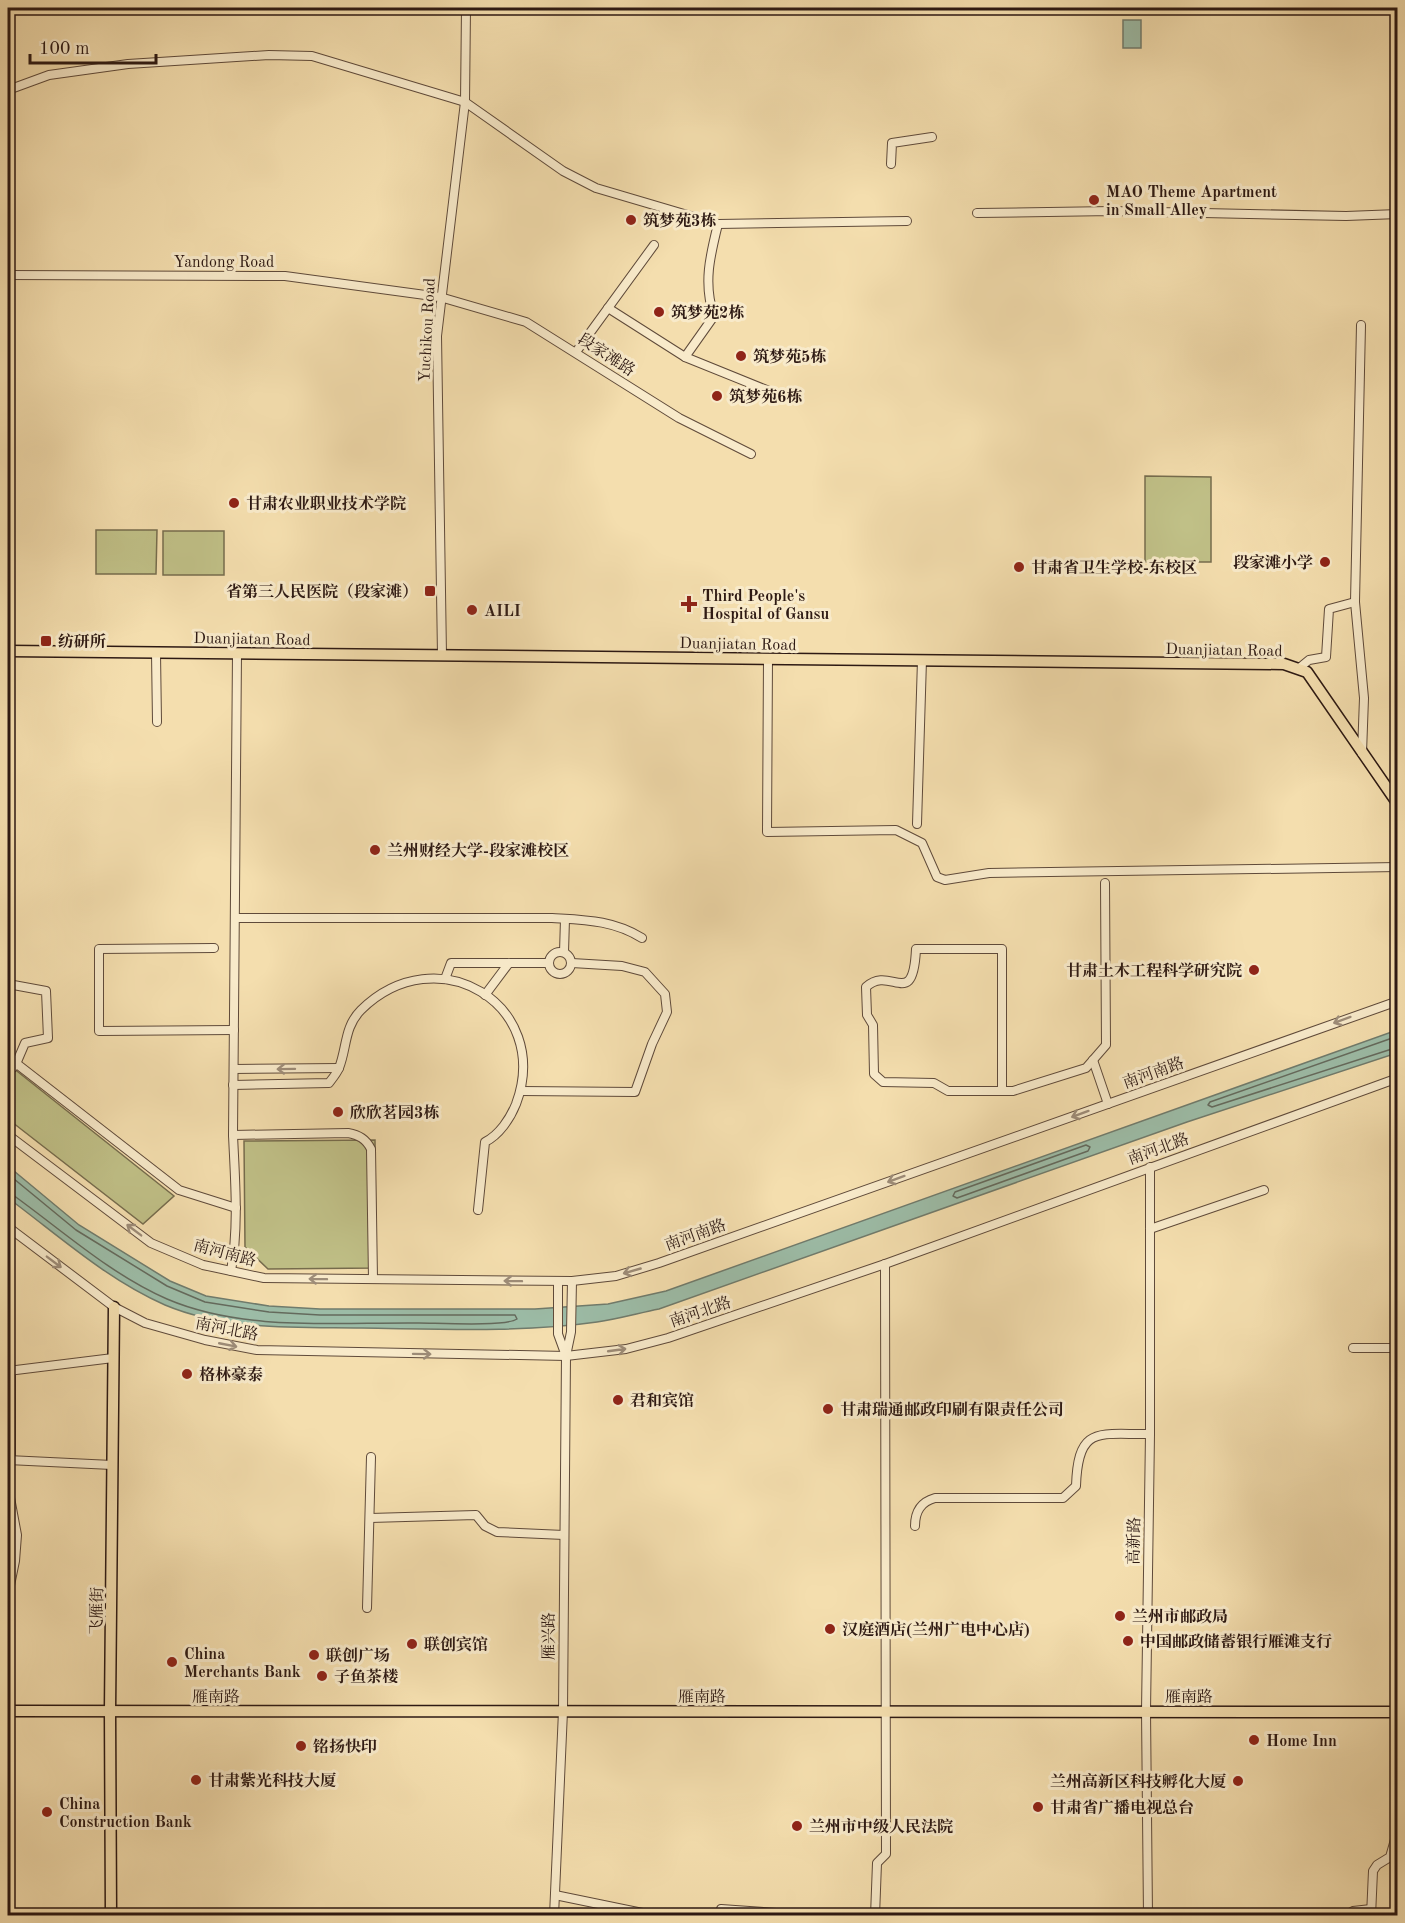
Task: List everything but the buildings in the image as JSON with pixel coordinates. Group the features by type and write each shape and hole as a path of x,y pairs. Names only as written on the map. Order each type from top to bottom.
{"main road":[{"name":"Duanjiatan Road","path":"8,651 1284,664 1307,672 1398,804"},
{"name":"飞雁街","path":"111,1916 110,1711 114,1307"},
{"name":"雁南路","path":"8,1711 1398,1712"}],"street":[{"name":"Yuchikou Road","path":"442,655 437,336 465,102 466,8"},
{"path":"8,90 49,75 84,70 269,55 312,56 465,102 563,171 596,188 718,224 907,221"},
{"path":"891,164 892,143 932,137"},
{"path":"977,213 1112,211 1346,216 1398,214"},
{"path":"686,357 714,316 708,299 708,264 718,224"},
{"path":"576,352 654,245"},
{"name":"Yandong Road","path":"8,275 285,276 440,297"},
{"name":"段家滩路","path":"440,297 526,322 680,418 751,454"},
{"path":"608,308 686,357 774,393"},
{"path":"1361,325 1355,602 1364,698 1362,753"},
{"path":"1298,669 1309,660 1326,657 1329,609 1355,602"},
{"path":"156,652 157,722"},
{"path":"231,1271 235,1248 236,1208 233,1085 237,653"},
{"path":"768,659 767,832 896,831 922,843 937,877 945,880 989,873 1398,867"},
{"path":"917,824 922,660"},
{"path":"1002,1091 1002,949 916,949 914,974 911,980 875,982 866,987 867,1015 873,1025 873,1070 879,1081 934,1083 948,1091 1002,1091 1013,1091 1086,1068 1106,1045 1105,883"},
{"path":"235,918 565,918 604,921 642,938"},
{"path":"565,918 564,952 572,963"},
{"path":"214,948 99,949 99,1031 234,1030"},
{"path":"564,952 553,954 548,963 550,970 560,975 567,973 572,963"},
{"path":"446,979 451,963 548,963"},
{"path":"485,995 509,963"},
{"path":"521,1091 636,1092 652,1044 664,1021 667,1003 665,994 645,972 622,966 572,963"},
{"path":"233,1085 328,1083 339,1068 344,1038 359,1012 382,991 410,979 446,979 470,985 495,1002 514,1027 523,1056 521,1091 512,1115 492,1139 485,1142 478,1210"},
{"path":"8,984 46,991 48,1038 25,1043 16,1064 8,1073"},
{"name":"南河南路","path":"8,1135 151,1243 203,1265 264,1278 572,1281 616,1276 658,1263 1398,1001"},
{"path":"8,1057 179,1190 236,1208"},
{"path":"1093,1060 1108,1104"},
{"path":"234,1069 339,1068"},
{"name":"南河北路","path":"8,1227 114,1307 155,1326 205,1340 257,1350 566,1356 626,1349 668,1338 885,1264 1398,1078"},
{"path":"233,1135 348,1133 356,1134 368,1142 371,1149 373,1280"},
{"name":"高新路","path":"1148,1916 1146,1711 1150,1434 1150,1167"},
{"path":"1150,1228 1264,1190"},
{"path":"875,1916 877,1863 886,1854 885,1264"},
{"path":"558,1281 558,1334 566,1356"},
{"path":"566,1356 572,1332 572,1281"},
{"path":"1353,1348 1398,1348"},
{"name":"雁兴路","path":"554,1916 563,1711 566,1356"},
{"path":"112,1465 9,1460 9,1370 113,1358"},
{"path":"915,1526 917,1511 928,1500 935,1498 1063,1498 1076,1486 1077,1460 1085,1443 1102,1435 1150,1434"},
{"path":"367,1608 371,1457"},
{"path":"8,1487 17,1535 15,1561 8,1594"},
{"path":"370,1518 476,1515 485,1526 497,1532 564,1534"},
{"path":"1344,1916 1353,1911 1371,1912 1373,1871 1377,1865 1390,1857 1398,1829"},
{"path":"555,1895 657,1916"},
{"path":"719,1916 721,1909 818,1916"}],"green space":[{"path":"1145,476 1211,477 1211,562 1145,562"},
{"path":"96,530 157,530 156,574 96,574"},
{"path":"163,531 224,531 224,575 163,575"},
{"path":"8,1064 174,1196 143,1224 8,1119"},
{"path":"375,1140 376,1268 268,1269 245,1247 244,1141"}],"water":[{"path":"1123,20 1141,20 1141,48 1123,48"},
{"path":"1397,1030 1397,1053 1187,1122 659,1309 597,1322 539,1328 450,1329 262,1326 213,1319 165,1305 123,1283 83,1256 8,1198 8,1166 79,1225 170,1281 206,1296 269,1306 320,1309 535,1309 608,1304 666,1291"}],"place":[{"name":"MAO Theme Apartment in Small Alley","path":"1094,200"},
{"name":"筑梦苑3栋","path":"631,220"},
{"name":"筑梦苑2栋","path":"659,312"},
{"name":"筑梦苑5栋","path":"741,356"},
{"name":"筑梦苑6栋","path":"717,396"},
{"name":"甘肃农业职业技术学院","path":"234,503"},
{"name":"段家滩小学","path":"1325,562"},
{"name":"甘肃省卫生学校-东校区","path":"1019,567"},
{"name":"省第三人民医院（段家滩）","path":"430,591"},
{"name":"Third People's Hospital of Gansu","path":"689,604"},
{"name":"AILI","path":"472,610"},
{"name":"纺研所","path":"46,641"},
{"name":"兰州财经大学-段家滩校区","path":"375,850"},
{"name":"甘肃土木工程科学研究院","path":"1254,970"},
{"name":"欣欣茗园3栋","path":"338,1112"},
{"name":"格林豪泰","path":"187,1374"},
{"name":"君和宾馆","path":"618,1400"},
{"name":"甘肃瑞通邮政印刷有限责任公司","path":"828,1409"},
{"name":"兰州市邮政局","path":"1120,1616"},
{"name":"汉庭酒店(兰州广电中心店)","path":"830,1629"},
{"name":"中国邮政储蓄银行雁滩支行","path":"1128,1641"},
{"name":"联创宾馆","path":"412,1644"},
{"name":"联创广场","path":"314,1655"},
{"name":"China Merchants Bank","path":"172,1662"},
{"name":"子鱼茶楼","path":"322,1676"},
{"name":"Home Inn","path":"1254,1740"},
{"name":"铭扬快印","path":"301,1746"},
{"name":"甘肃紫光科技大厦","path":"196,1780"},
{"name":"兰州高新区科技孵化大厦","path":"1238,1781"},
{"name":"甘肃省广播电视总台","path":"1038,1807"},
{"name":"China Construction Bank","path":"47,1812"},
{"name":"兰州市中级人民法院","path":"797,1826"}]}
